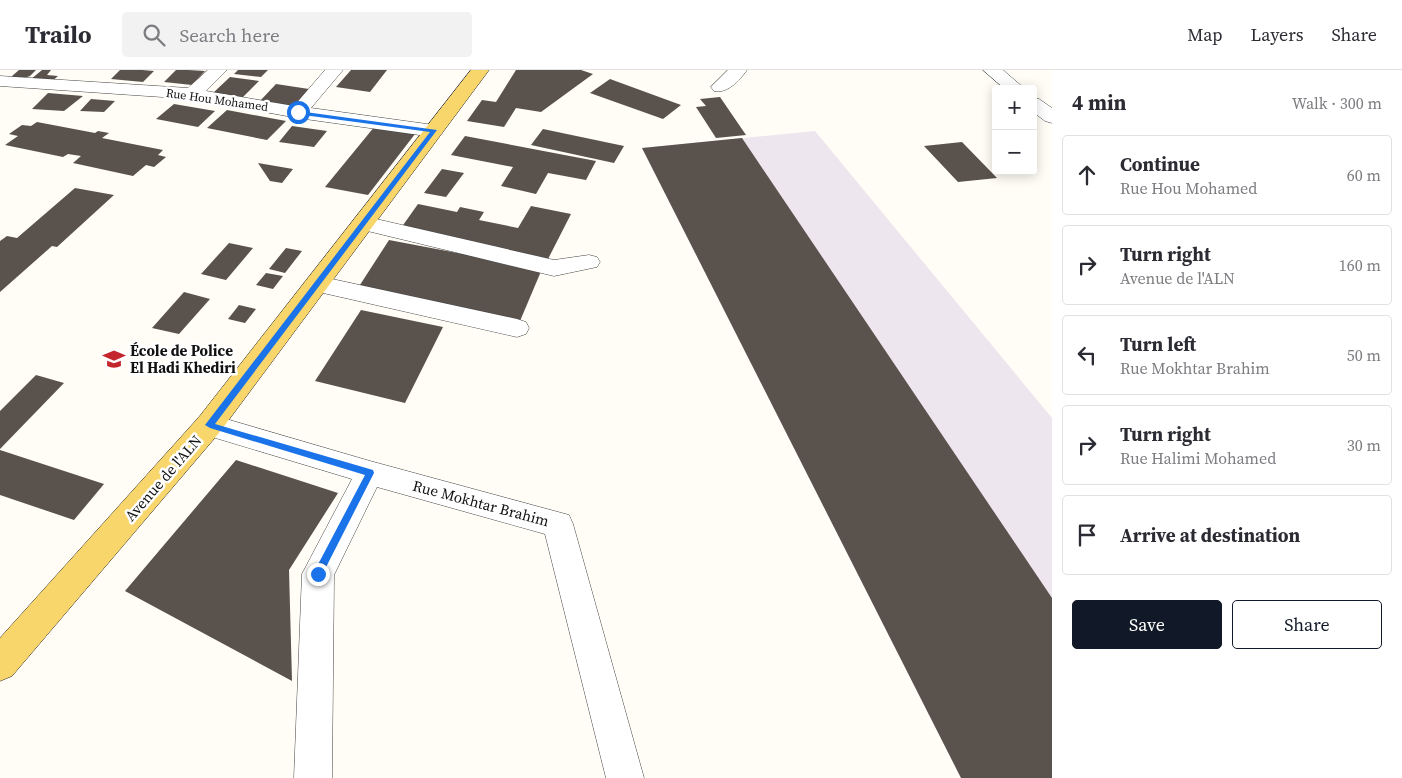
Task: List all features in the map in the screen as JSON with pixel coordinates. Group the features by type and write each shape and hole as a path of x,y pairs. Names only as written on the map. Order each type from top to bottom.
{"main road":[{"name":"Avenue de l'ALN","path":"0,664 210,425 480,70"}],"street":[{"path":"80,87 101,70"},
{"path":"192,94 218,70"},
{"path":"298,112 334,70"},
{"path":"720,87 738,70"},
{"path":"992,70 1011,85"},
{"name":"Rue Hou Mohamed","path":"0,81 192,94 298,112 434,130"},
{"path":"1037,105 1052,117"},
{"path":"363,223 554,268 590,262"},
{"path":"318,284 517,328"},
{"name":"Rue Mokhtar Brahim","path":"210,425 370,473 558,524 625,778"},
{"path":"313,778 318,574 370,473"}],"shaded area":[{"path":"815,131 1052,418 1052,778 961,778 642,148"}],"building":[{"path":"19,70 36,70 30,76 16,81 12,76"},
{"path":"42,70 51,70 47,75 58,76 50,83 30,80"},
{"path":"120,70 154,71 143,82 111,79"},
{"path":"176,70 205,71 192,85 164,82"},
{"path":"238,70 268,70 261,77 234,74"},
{"path":"351,70 387,70 370,92 336,87"},
{"path":"516,70 581,70 593,74 541,112 516,108 504,127 467,121 482,100 496,102"},
{"path":"230,77 259,81 242,98 213,93"},
{"path":"610,79 681,105 663,119 590,93"},
{"path":"276,84 309,89 293,107 259,102"},
{"path":"48,93 83,96 64,111 32,109"},
{"path":"720,97 746,135 716,138 696,107 706,106 700,99"},
{"path":"91,99 115,101 104,112 80,111"},
{"path":"174,104 215,111 198,127 156,119"},
{"path":"227,110 286,121 267,140 207,128"},
{"path":"37,122 95,133 98,131 109,133 102,138 163,150 158,155 166,157 154,167 146,165 133,176 73,163 81,156 68,154 63,157 5,145 18,136 9,134 22,125 31,126"},
{"path":"292,126 327,131 314,147 279,142"},
{"path":"375,126 415,134 368,195 325,187"},
{"path":"543,129 624,146 614,163 531,145"},
{"path":"465,136 596,161 586,180 548,173 536,194 501,186 513,167 451,155"},
{"path":"742,138 1052,598 1052,778 961,778 642,148"},
{"path":"962,142 997,178 958,182 924,146"},
{"path":"258,163 293,169 282,183 270,181"},
{"path":"442,169 464,173 446,197 424,193"},
{"path":"75,188 114,195 57,247 52,246 0,292 0,241 7,236 17,238"},
{"path":"418,204 457,212 460,207 484,212 479,220 518,228 531,206 571,214 547,261 401,228"},
{"path":"389,240 542,269 520,321 358,288"},
{"path":"229,243 253,248 226,280 201,274"},
{"path":"286,248 302,251 285,273 269,269"},
{"path":"266,273 283,276 273,289 256,285"},
{"path":"184,292 210,299 179,334 152,328"},
{"path":"239,305 256,309 245,323 228,319"},
{"path":"361,310 443,327 405,403 315,381"},
{"path":"36,375 64,383 0,449 0,411"},
{"path":"0,450 104,484 74,520 0,495"},
{"path":"236,460 338,493 289,570 292,681 125,591"}],"place":[{"name":"École de Police El Hadi Khediri","path":"114,359"}],"route":[{"path":"298,112 434,130 210,425 370,473 318,574"}]}
